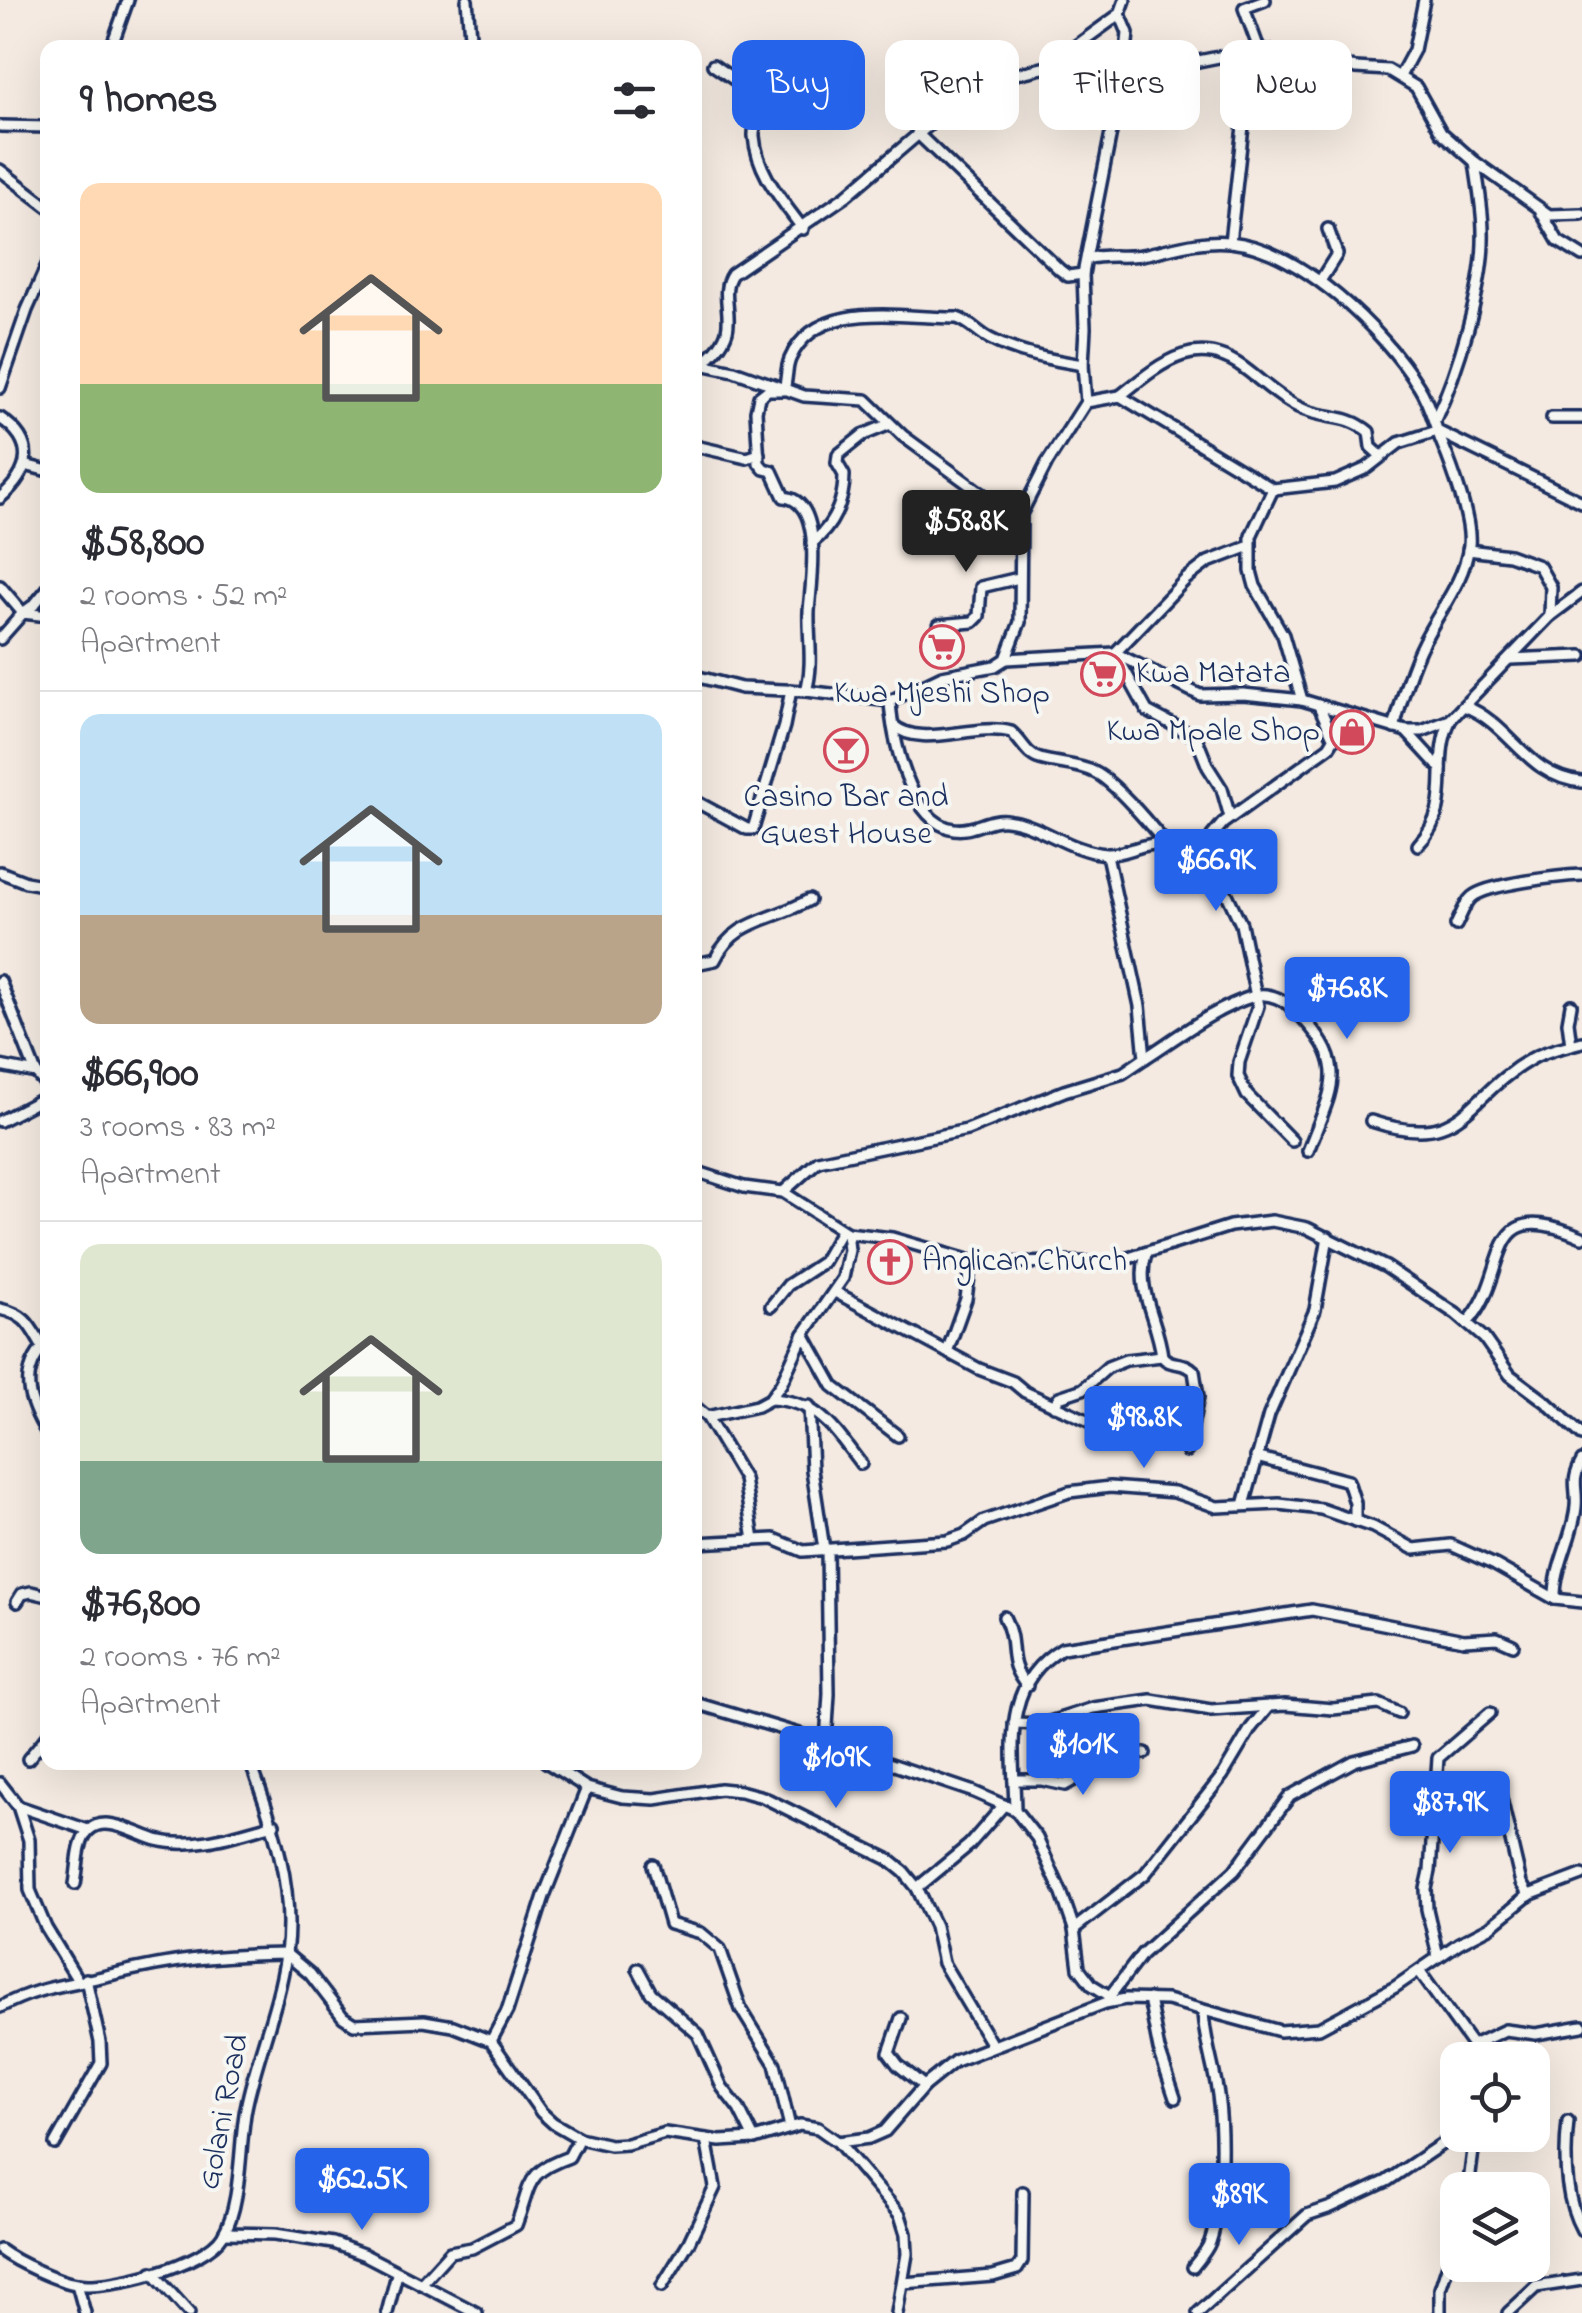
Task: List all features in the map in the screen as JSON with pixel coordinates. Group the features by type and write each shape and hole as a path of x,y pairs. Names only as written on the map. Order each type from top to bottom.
{"street":[{"path":"114,40 128,0"},
{"path":"467,0 470,40"},
{"path":"702,363 720,345 727,330 726,287 732,274 846,196 970,90 994,79 1047,67 1120,14 1125,0"},
{"path":"1256,40 1244,8 1265,0"},
{"path":"1400,76 1414,50 1424,0"},
{"path":"1120,14 1127,40"},
{"path":"1352,64 1388,70 1416,87 1442,132 1475,162 1539,208 1560,217 1582,214"},
{"path":"713,65 761,98 763,106 754,125 754,137 761,168 803,229"},
{"path":"0,126 40,127"},
{"path":"1006,659 1020,622 1019,521 1047,463 1086,402 1082,365 1083,274 1112,130"},
{"path":"1230,242 1243,130"},
{"path":"917,132 1060,270 1068,276 1083,274"},
{"path":"1120,396 1273,488 1334,482 1367,468 1398,443 1436,425 1461,349 1480,266 1484,234 1475,162"},
{"path":"0,170 40,201"},
{"path":"1539,208 1558,242 1582,256"},
{"path":"1320,281 1337,254 1328,230"},
{"path":"1087,260 1149,254 1176,245 1230,242 1289,260 1320,281 1365,322 1418,386 1436,425 1470,529 1468,550 1423,643 1394,728"},
{"path":"0,388 40,281"},
{"path":"784,390 790,360 802,342 826,322 860,315 966,320 990,339 1012,348 1082,365"},
{"path":"1086,402 1120,396 1173,358 1195,352 1218,352 1304,410 1355,421 1369,432 1371,447 1381,456"},
{"path":"702,367 734,370 804,396 862,399 997,508 1019,521"},
{"path":"784,390 768,390 759,397 759,454 762,467 772,472 784,497 794,498 802,506 812,543 811,657 806,691"},
{"path":"0,418 24,442 25,465 13,487 0,498"},
{"path":"1552,418 1582,418"},
{"path":"812,543 829,528 840,502 844,475 838,456 863,435 890,424"},
{"path":"1436,425 1582,502"},
{"path":"702,448 747,458 759,454"},
{"path":"25,465 40,470"},
{"path":"1273,488 1254,524 1250,546 1254,586 1283,635 1302,700"},
{"path":"1116,653 1181,584 1208,562 1250,546"},
{"path":"1468,550 1509,555 1540,566 1551,588 1550,616"},
{"path":"939,625 973,622 979,616 981,587 1019,578"},
{"path":"0,586 23,613 40,615"},
{"path":"1418,844 1435,820 1443,791 1443,736 1450,720 1550,616 1582,591"},
{"path":"0,639 4,624 40,598"},
{"path":"1116,653 1148,711 1196,738 1222,789 1230,816"},
{"path":"702,678 741,688 890,701 942,676 994,666 1006,659 1116,653 1200,695 1242,694 1302,700 1406,731 1422,731 1450,720"},
{"path":"1510,659 1582,656"},
{"path":"702,805 747,830 752,829 791,690"},
{"path":"890,701 901,767 926,812 937,822 959,830 999,819 1014,821 1062,844 1108,854 1166,844 1184,845 1209,856"},
{"path":"1319,706 1334,739"},
{"path":"1464,706 1495,724 1534,765 1582,782"},
{"path":"1292,1141 1247,1095 1238,1076 1257,1010 1256,995 1241,924 1209,856 1212,836 1230,816 1324,752 1344,715"},
{"path":"891,723 911,735 988,729 1011,732 1039,759 1099,775 1136,812 1150,820 1166,844"},
{"path":"1406,731 1442,770"},
{"path":"1108,854 1134,976 1145,1058"},
{"path":"0,872 40,885"},
{"path":"1456,925 1471,898 1482,891 1582,875"},
{"path":"702,963 715,960 723,942 735,932 809,900"},
{"path":"0,981 40,1078"},
{"path":"782,1192 818,1161 967,1130 1064,1091 1104,1080 1208,1017 1256,995 1283,1000 1328,1048 1332,1058 1328,1096 1308,1151"},
{"path":"1372,1121 1408,1132 1449,1126 1533,1057 1576,1043 1568,1022 1571,1005"},
{"path":"0,1066 36,1073"},
{"path":"0,1121 40,1100"},
{"path":"702,1173 744,1187 782,1192 844,1232 892,1238 970,1261 1116,1262 1209,1230 1252,1223 1287,1223 1386,1267 1467,1322 1484,1338 1510,1376 1582,1435"},
{"path":"1467,1322 1480,1305 1511,1232 1522,1225 1540,1223 1582,1237"},
{"path":"770,1400 804,1334 836,1292 847,1263 844,1232"},
{"path":"771,1306 788,1285 823,1262 844,1232"},
{"path":"1244,1505 1269,1416 1315,1310 1328,1238"},
{"path":"1146,1254 1141,1278 1162,1356"},
{"path":"947,1352 966,1299 970,1261"},
{"path":"836,1292 1139,1448"},
{"path":"0,1310 17,1313 40,1338"},
{"path":"804,1334 833,1386 898,1436"},
{"path":"40,1351 28,1368 27,1388 40,1422"},
{"path":"1054,1406 1058,1397 1083,1389 1108,1367 1126,1360 1162,1356 1171,1363 1186,1364 1194,1371 1198,1397 1187,1451"},
{"path":"707,1417 770,1400 792,1400 809,1406 836,1429 861,1464"},
{"path":"809,1406 812,1470 826,1549 826,1742"},
{"path":"702,1414 744,1479 754,1540"},
{"path":"1256,1458 1348,1481 1355,1502 1355,1521"},
{"path":"1555,1599 1576,1504 1573,1482 1582,1462"},
{"path":"702,1543 774,1539 803,1551 947,1541 984,1521 1049,1497 1097,1488 1174,1492 1216,1506 1279,1504 1321,1509 1373,1526 1414,1549 1451,1545 1555,1599 1582,1602"},
{"path":"17,1602 22,1594 40,1594"},
{"path":"1015,1810 1015,1706 1041,1664 1062,1648 1253,1621 1287,1612 1326,1612 1464,1640 1497,1638 1512,1646"},
{"path":"1004,1617 1013,1638 1013,1668 1027,1686"},
{"path":"1014,1723 1043,1724 1094,1708 1151,1700 1211,1710 1309,1705 1332,1709 1379,1704 1399,1713"},
{"path":"702,1706 826,1742 1015,1810 1037,1838 1074,1929 1079,1968 1107,2000"},
{"path":"1074,1929 1146,1874 1223,1775 1250,1728 1269,1706"},
{"path":"1438,1956 1426,1889 1438,1758 1490,1714"},
{"path":"28,1758 40,1742"},
{"path":"1107,2000 1142,1954 1234,1871 1290,1796 1354,1761 1412,1746"},
{"path":"1014,1780 1065,1785 1103,1760 1120,1754 1145,1753"},
{"name":"Golani Road","path":"0,2250 76,2284 118,2281 192,2260 216,2244 224,2233 232,2208 246,2108 286,1954 287,1913 274,1824 253,1770"},
{"path":"559,1770 587,1788 622,1796 654,1798 720,1789 752,1794 876,1853 904,1872 916,1888 935,1926 943,1964 992,2044"},
{"path":"0,1783 18,1806 30,1840 30,1890 53,1941 81,1979 100,2042 101,2063 55,2144"},
{"path":"490,2041 507,2011 544,1896 587,1788"},
{"path":"1500,1794 1521,1883 1528,1896"},
{"path":"18,1806 88,1830 108,1824 156,1840 196,1842 274,1824"},
{"path":"916,1888 968,1845 1004,1806"},
{"path":"76,1884 88,1830"},
{"path":"653,1866 670,1924 701,1933 720,1948 740,2009 775,2064 790,2127"},
{"path":"838,2142 869,2138 885,2131 924,2086 955,2061 992,2044 1048,2028 1107,2000 1167,2000 1280,2031 1319,2028 1395,1987 1438,1956 1490,1927 1528,1896 1582,1875"},
{"path":"0,2007 47,1986 196,1957 286,1954 310,1974 343,2017 354,2024 424,2022 453,2026 490,2041 541,2112 553,2124 579,2138 610,2145 665,2133 706,2139 754,2139 800,2125 818,2128 838,2142 900,2215 907,2244 896,2313"},
{"path":"638,1969 651,1993 698,2034 722,2087 754,2139"},
{"path":"1419,1970 1471,2042"},
{"path":"1149,1999 1175,2098"},
{"path":"1192,2268 1211,2239 1217,2194 1219,2101 1204,2034 1203,2011"},
{"path":"901,2018 889,2053 924,2086"},
{"path":"1480,2042 1505,2030 1536,2034 1582,2026"},
{"path":"1568,2121 1567,2184 1582,2230"},
{"path":"421,2284 450,2252 472,2248 516,2225 533,2176 549,2163 569,2158 579,2138"},
{"path":"662,2286 689,2242 715,2187 706,2139"},
{"path":"1198,2313 1210,2309 1307,2215 1386,2181 1440,2146"},
{"path":"902,2282 993,2276 1017,2270 1022,2261 1023,2192"},
{"path":"224,2233 275,2234 333,2243 478,2313"},
{"path":"152,2272 189,2313"},
{"path":"387,2313 397,2274"},
{"path":"1508,2313 1536,2286 1582,2280"},
{"path":"1440,2313 1442,2282"},
{"path":"76,2284 84,2313"}],"place":[{"name":"Kwa Mjeshi Shop","path":"942,647"},
{"name":"Kwa Matata","path":"1103,674"},
{"name":"Kwa Mpale Shop","path":"1352,732"},
{"name":"Casino Bar and Guest House","path":"846,750"},
{"name":"Anglican Church","path":"890,1262"}]}
